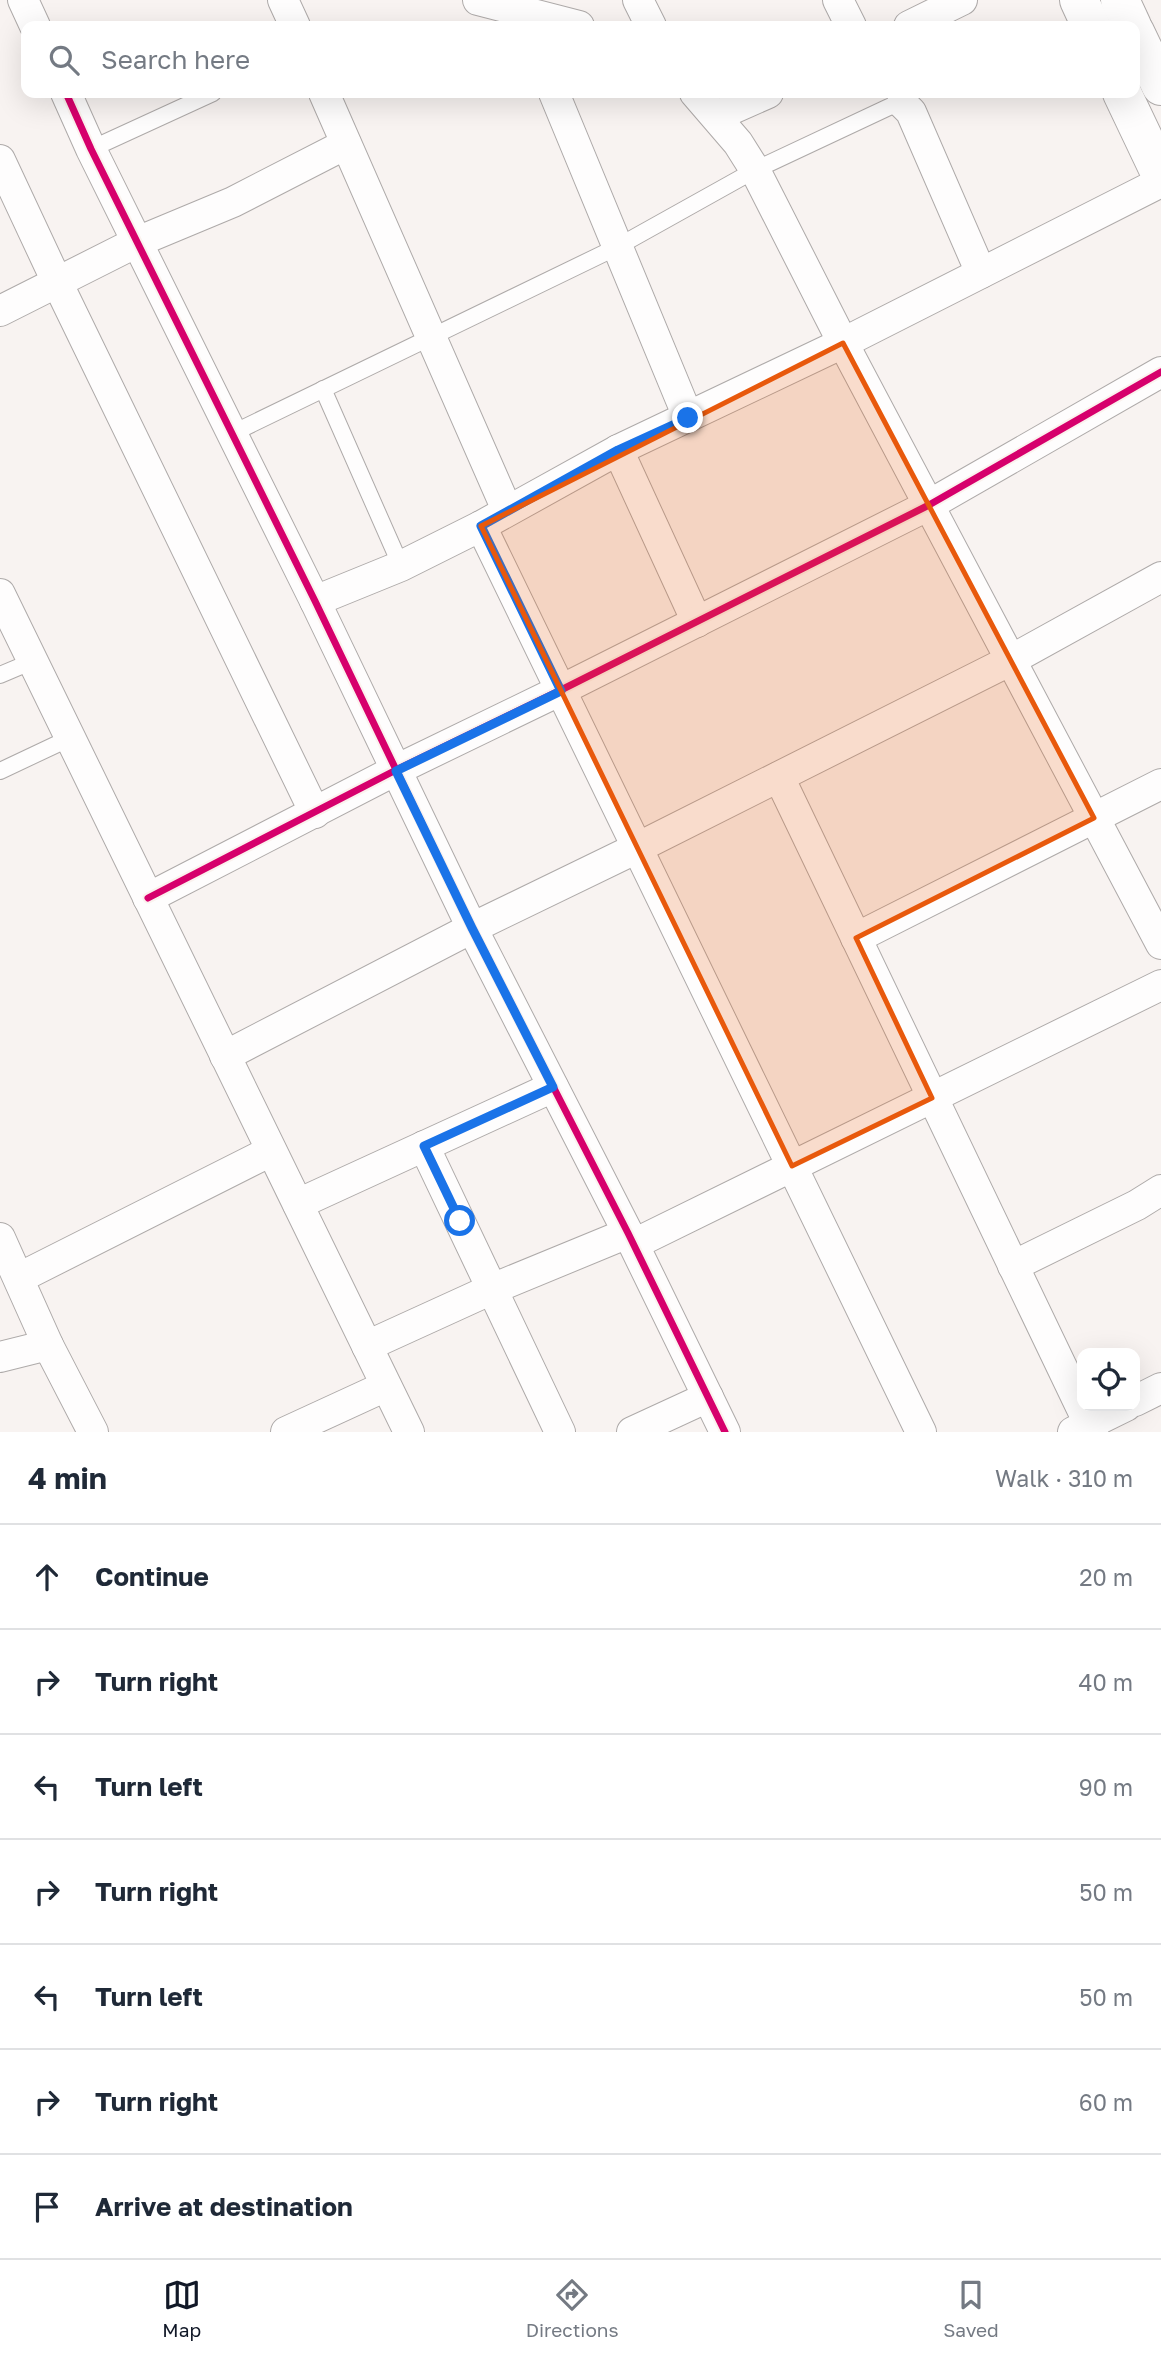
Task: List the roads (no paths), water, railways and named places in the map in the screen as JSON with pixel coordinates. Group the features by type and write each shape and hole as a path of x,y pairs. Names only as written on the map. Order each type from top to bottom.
{"street":[{"path":"23,0 33,21"},
{"path":"283,0 293,21"},
{"path":"478,0 524,19"},
{"path":"638,0 648,21"},
{"path":"838,0 848,21"},
{"path":"919,21 962,0"},
{"path":"1079,0 1089,21"},
{"path":"1119,0 1130,21"},
{"path":"1140,42 1161,86"},
{"path":"68,98 472,928 631,1238 725,1432"},
{"path":"326,98 507,510"},
{"path":"556,98 688,418"},
{"path":"700,98 738,143 755,170 843,343 1161,944"},
{"path":"716,116 757,98"},
{"path":"1124,98 1161,176"},
{"path":"902,103 911,112 981,273"},
{"path":"0,311 137,242 233,202 346,145"},
{"path":"0,160 315,813"},
{"path":"315,601 401,566 481,526 618,450 843,343 1161,182"},
{"path":"148,898 929,505 1161,372"},
{"path":"618,450 697,622"},
{"path":"481,526 921,1432"},
{"path":"225,1056 472,928 1011,660 1161,577"},
{"path":"0,594 409,1432"},
{"path":"779,777 1013,1266 1085,1430 1117,1411"},
{"path":"856,938 1161,784"},
{"path":"367,1346 492,1289 631,1238 792,1166 1161,985"},
{"path":"298,1204 553,1087"},
{"path":"424,1146 560,1432"},
{"path":"19,1278 271,1151"},
{"path":"1013,1266 1137,1205 1161,1190"},
{"path":"0,1238 48,1345 93,1432"},
{"path":"0,1357 48,1345"},
{"path":"286,1432 386,1386"},
{"path":"1140,1398 1161,1388"},
{"path":"632,1432 708,1397"}],"lane":[{"path":"91,149 202,98"},
{"path":"232,434 617,247 755,170 902,103"},
{"path":"323,389 401,566"},
{"path":"0,675 33,661"},
{"path":"0,771 70,738"}]}
